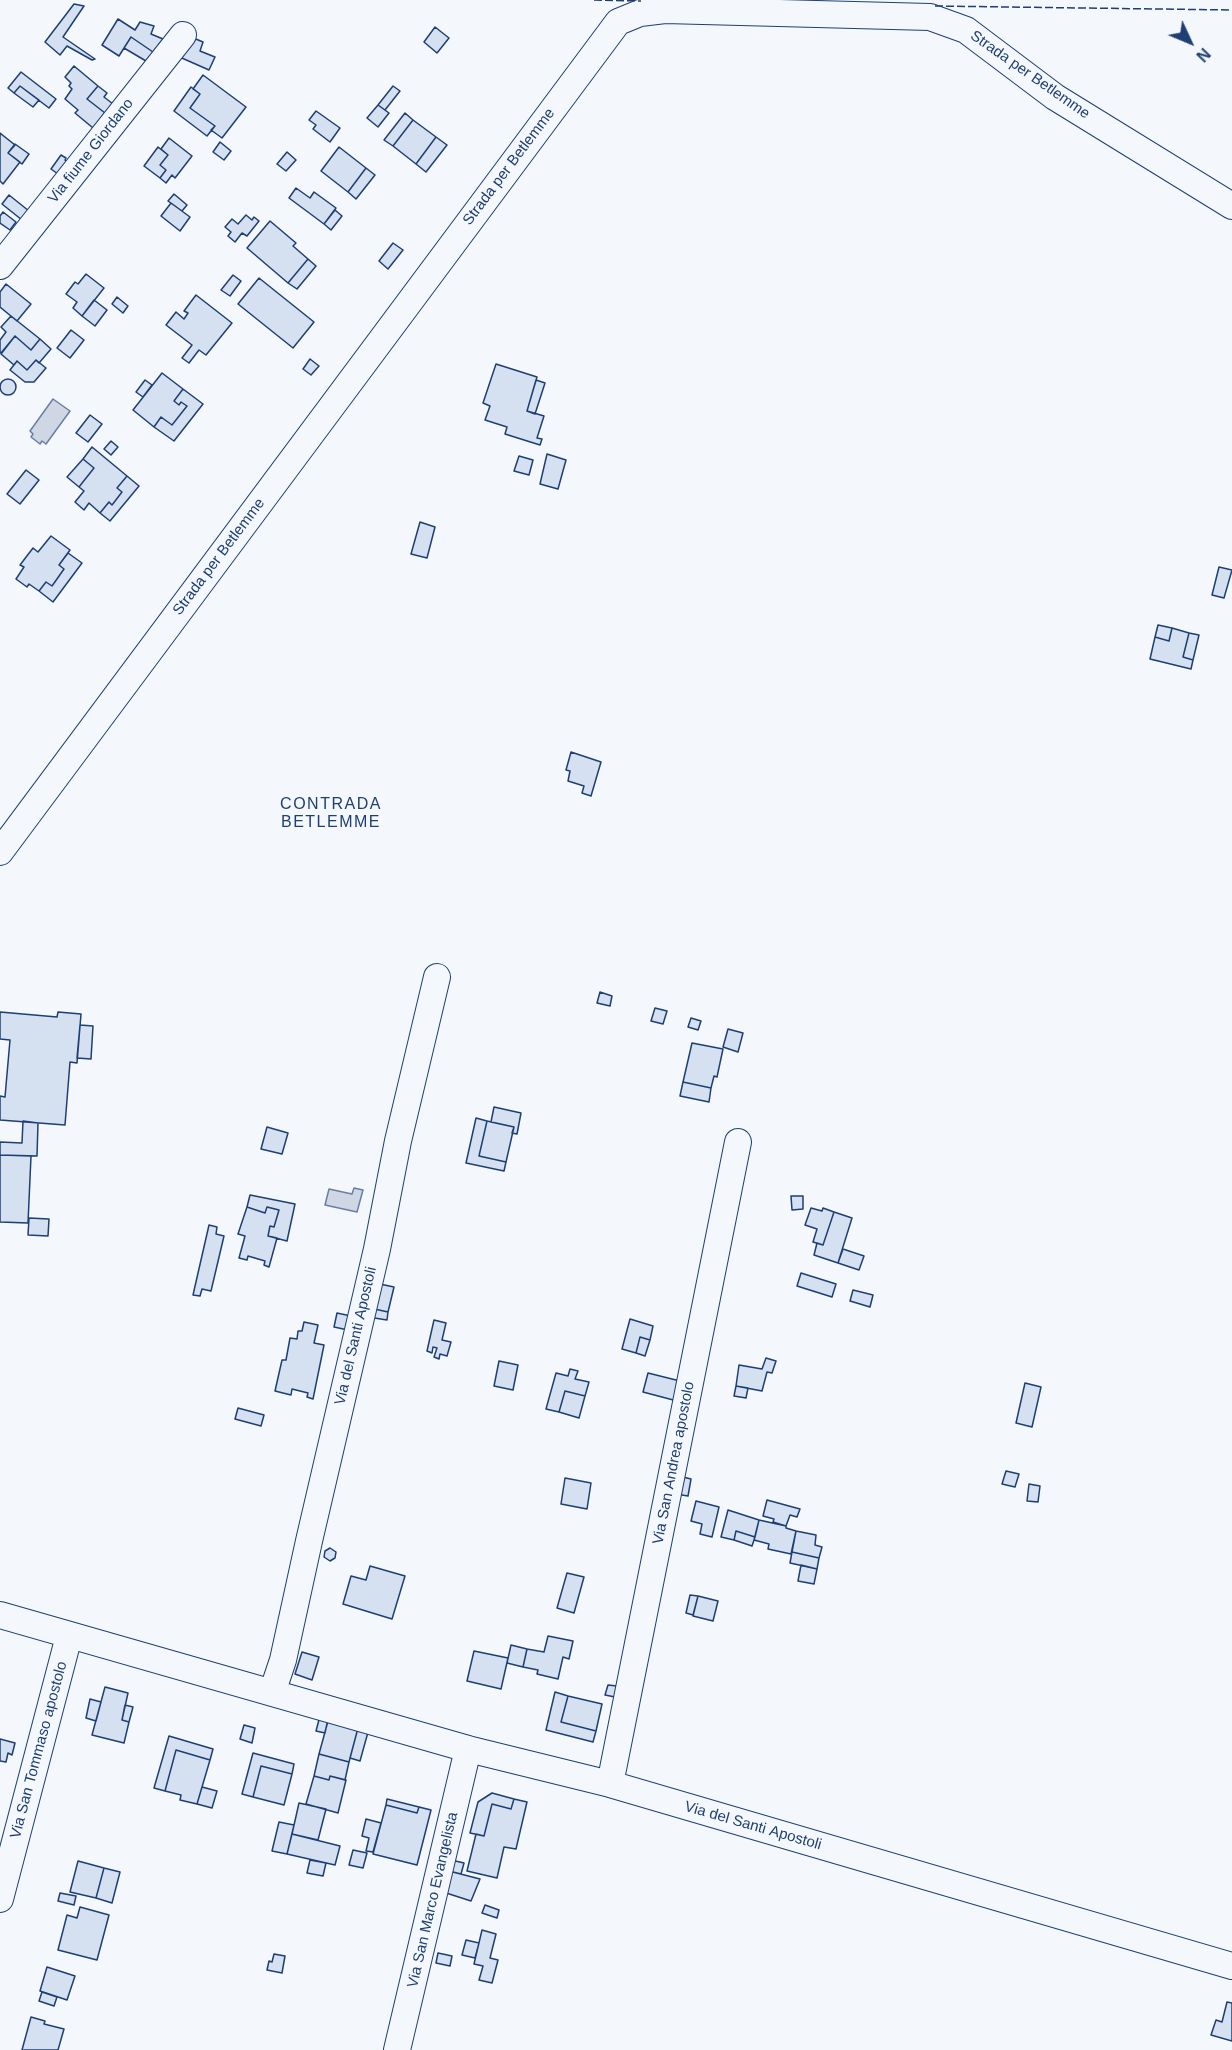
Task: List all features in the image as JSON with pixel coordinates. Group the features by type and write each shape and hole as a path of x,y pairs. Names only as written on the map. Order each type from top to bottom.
{"street":[{"name":"Strada per Betlemme","path":"0,852 618,22 640,13 665,10 930,17 951,23 966,30 1055,97 1232,206"},
{"name":"Via fiume Giordano","path":"0,266 183,35"},
{"name":"Via del Santi Apostoli","path":"272,1693 283,1660 437,977"},
{"name":"Via San Andrea apostolo","path":"610,1784 738,1142"},
{"name":"Via del Santi Apostoli","path":"0,1616 468,1749 610,1784 1232,1965"},
{"name":"Via San Tommaso apostolo","path":"0,1899 69,1636"},
{"name":"Via San Marco Evangelista","path":"397,2050 468,1749"}],"shaded area":[{"path":"53,399 70,411 46,444 42,441 40,444 31,437 33,434 30,431"},
{"path":"354,1188 363,1190 357,1212 325,1205 329,1189 352,1194"}],"building":[{"path":"74,4 84,6 63,37 95,59 92,60 67,46 60,55 45,42"},
{"path":"118,19 135,30 140,22 154,26 151,34 163,39 153,52 131,37 119,56 102,45"},
{"path":"435,27 449,38 437,53 424,42"},
{"path":"131,37 153,52 146,61 124,48"},
{"path":"191,37 203,42 200,51 215,57 209,70 175,55"},
{"path":"74,66 98,86 87,99 105,113 93,128 75,113 78,110 65,99 72,89 69,86 71,83 65,77"},
{"path":"21,72 56,99 49,108 20,86 14,93 8,88"},
{"path":"203,75 246,107 222,138 211,130 215,126 190,108 200,94 193,89"},
{"path":"20,86 39,100 33,107 14,93"},
{"path":"98,86 107,93 104,97 113,104 105,113 87,99"},
{"path":"393,86 400,91 385,110 378,105"},
{"path":"191,87 200,94 190,108 215,126 207,136 174,111"},
{"path":"378,105 389,113 378,127 367,118"},
{"path":"316,111 340,128 330,142 313,129 316,125 309,120"},
{"path":"405,113 413,120 393,146 384,140"},
{"path":"413,120 436,137 416,164 393,146"},
{"path":"0,133 15,145 8,153 20,162 3,184 0,181"},
{"path":"436,137 447,145 426,172 416,164"},
{"path":"169,138 192,156 175,178 172,175 166,183 160,178 166,170 160,165 168,155 161,149"},
{"path":"220,142 231,151 224,160 213,152"},
{"path":"15,144 29,154 22,164 8,153"},
{"path":"158,147 168,155 160,165 166,170 160,178 144,166"},
{"path":"339,147 366,168 348,192 321,171"},
{"path":"287,152 296,160 286,171 277,164"},
{"path":"61,155 66,158 67,162 58,174 51,169"},
{"path":"366,168 375,175 356,199 348,192"},
{"path":"296,188 310,198 314,192 336,208 324,224 289,198"},
{"path":"174,194 187,205 182,211 168,201"},
{"path":"9,195 29,211 22,220 2,204"},
{"path":"171,203 190,217 180,231 161,216"},
{"path":"335,210 342,216 331,230 324,224"},
{"path":"3,212 16,222 10,230 0,223 0,216"},
{"path":"246,215 252,220 254,217 259,221 247,236 242,233 235,242 228,236 231,232 225,227 232,219 238,224"},
{"path":"270,221 296,243 293,246 308,259 288,283 247,248"},
{"path":"393,243 403,250 388,269 379,261"},
{"path":"308,259 316,266 297,289 288,283"},
{"path":"86,274 104,288 82,316 73,308 77,302 66,294 75,282 78,284"},
{"path":"233,275 241,281 230,296 221,290"},
{"path":"259,278 314,322 293,348 238,304"},
{"path":"6,284 31,304 17,321 0,307 0,292"},
{"path":"196,295 232,323 206,355 199,350 189,363 182,358 192,345 166,325 176,312 184,319 188,313 184,311"},
{"path":"117,297 128,306 123,313 112,304"},
{"path":"94,300 107,310 95,326 82,316"},
{"path":"11,316 40,339 31,350 15,336 0,352 0,340 6,332 1,327"},
{"path":"71,330 84,340 70,358 57,348"},
{"path":"15,336 31,350 40,339 51,349 39,363 36,360 27,370 17,361 14,365 1,354"},
{"path":"310,359 319,366 311,375 303,369"},
{"path":"36,360 46,368 34,382 25,382 10,370 17,361 27,370"},
{"path":"496,364 537,377 527,411 544,416 537,438 542,439 540,445 505,434 507,427 485,420 490,406 483,403"},
{"path":"162,373 183,389 174,401 179,405 181,402 187,406 172,425 161,417 154,427 133,410"},
{"path":"8,379 14,381 16,387 14,393 8,395 2,393 0,387 2,381"},
{"path":"145,380 152,385 143,397 136,392"},
{"path":"536,380 545,383 535,414 527,411"},
{"path":"183,389 203,404 174,441 154,427 161,417 172,425 187,406 181,402 179,405 174,401"},
{"path":"90,415 102,424 88,442 76,433"},
{"path":"111,441 118,447 111,455 104,449"},
{"path":"92,447 127,476 117,488 122,492 112,505 109,502 100,513 89,503 84,510 75,502 84,491 79,487 94,468 83,459"},
{"path":"547,454 566,460 558,489 540,484"},
{"path":"519,456 533,460 529,475 514,471"},
{"path":"83,459 94,468 79,487 67,477"},
{"path":"26,470 39,480 20,504 7,494"},
{"path":"127,476 139,486 110,521 100,513 109,502 112,505 122,492 117,488"},
{"path":"420,522 435,527 427,558 411,554"},
{"path":"51,536 70,550 59,565 64,569 52,586 46,582 39,591 29,584 27,587 16,579 24,567 20,565 33,548 38,552"},
{"path":"68,553 82,563 53,602 39,591 46,582 52,586 64,569 59,565"},
{"path":"1219,567 1232,570 1224,598 1212,595"},
{"path":"1158,625 1172,628 1169,641 1155,637"},
{"path":"1172,628 1189,633 1183,657 1193,660 1191,669 1150,659 1155,637 1169,641"},
{"path":"1189,633 1199,635 1193,660 1183,657"},
{"path":"571,752 601,762 591,796 582,793 584,786 568,781 570,771 566,770"},
{"path":"600,992 612,996 610,1006 597,1003"},
{"path":"655,1008 667,1011 663,1024 651,1021"},
{"path":"0,1012 57,1017 58,1012 81,1014 77,1063 70,1062 65,1125 0,1120 0,1096 5,1097 10,1040 0,1039"},
{"path":"691,1018 701,1021 698,1030 688,1027"},
{"path":"80,1025 93,1026 91,1059 77,1058"},
{"path":"728,1029 743,1033 738,1052 723,1047"},
{"path":"692,1043 723,1049 717,1077 714,1076 711,1088 683,1082"},
{"path":"683,1082 711,1088 709,1102 680,1096"},
{"path":"494,1107 521,1113 517,1134 512,1133 514,1127 491,1122"},
{"path":"476,1118 487,1121 479,1156 506,1162 504,1171 466,1163"},
{"path":"23,1121 38,1123 37,1156 0,1155 0,1142 22,1143"},
{"path":"487,1121 514,1127 506,1162 479,1156"},
{"path":"267,1127 288,1133 282,1154 261,1149"},
{"path":"0,1155 31,1156 28,1223 0,1222"},
{"path":"250,1195 295,1204 287,1241 268,1236 270,1226 274,1227 279,1210 267,1207 265,1213 247,1207"},
{"path":"791,1196 803,1196 803,1209 792,1210"},
{"path":"247,1207 265,1213 267,1207 279,1210 274,1227 270,1226 268,1236 277,1238 269,1267 264,1265 265,1261 248,1256 247,1260 239,1258 245,1236 238,1234"},
{"path":"811,1208 822,1211 823,1208 834,1212 823,1245 813,1242 817,1229 805,1225"},
{"path":"834,1212 852,1218 838,1263 814,1255 817,1243 823,1245"},
{"path":"29,1218 49,1219 48,1236 28,1235"},
{"path":"209,1225 217,1227 216,1234 224,1236 211,1291 202,1289 200,1296 193,1295"},
{"path":"843,1249 864,1256 859,1270 838,1263"},
{"path":"801,1273 836,1284 832,1297 797,1286"},
{"path":"375,1283 394,1287 388,1312 370,1308"},
{"path":"853,1290 873,1295 870,1307 850,1301"},
{"path":"370,1308 388,1312 387,1320 368,1317"},
{"path":"337,1313 351,1316 348,1330 334,1327"},
{"path":"630,1319 653,1326 650,1340 640,1337 636,1353 622,1349"},
{"path":"434,1320 446,1323 442,1340 451,1342 447,1356 440,1354 439,1359 434,1357 437,1348 433,1347 432,1353 427,1351"},
{"path":"304,1322 318,1325 314,1343 324,1345 313,1399 307,1397 308,1393 292,1389 291,1395 275,1391 282,1360 286,1360 290,1338 297,1339 298,1331 302,1331"},
{"path":"640,1337 650,1340 645,1356 636,1353"},
{"path":"766,1358 776,1361 772,1373 767,1372 762,1391 736,1386 739,1365 762,1369"},
{"path":"499,1361 518,1365 513,1390 494,1386"},
{"path":"570,1369 578,1371 575,1379 589,1382 585,1396 565,1391 559,1412 546,1409 556,1373 568,1376"},
{"path":"648,1373 680,1381 677,1401 643,1392"},
{"path":"1025,1383 1041,1387 1032,1427 1016,1423"},
{"path":"736,1386 748,1388 746,1398 734,1396"},
{"path":"565,1391 585,1396 579,1418 559,1412"},
{"path":"238,1408 264,1415 261,1426 235,1419"},
{"path":"1006,1471 1019,1474 1015,1487 1002,1484"},
{"path":"679,1476 691,1479 688,1496 676,1494"},
{"path":"565,1478 591,1483 587,1509 561,1504"},
{"path":"1029,1484 1040,1486 1038,1502 1027,1501"},
{"path":"767,1500 800,1509 797,1517 790,1515 786,1526 773,1522 774,1519 763,1516"},
{"path":"696,1501 719,1507 712,1537 700,1534 702,1524 691,1521"},
{"path":"728,1510 759,1520 755,1537 736,1531 734,1540 721,1537"},
{"path":"759,1520 786,1526 796,1531 791,1554 768,1549 769,1544 754,1540"},
{"path":"736,1531 755,1537 752,1546 734,1540"},
{"path":"796,1531 816,1535 815,1545 822,1547 819,1558 792,1552"},
{"path":"330,1548 336,1552 335,1558 330,1561 324,1557 325,1551"},
{"path":"792,1552 819,1558 817,1569 790,1563"},
{"path":"801,1565 817,1569 814,1584 798,1581"},
{"path":"370,1566 405,1576 392,1619 343,1604 351,1576 366,1580"},
{"path":"567,1573 584,1577 574,1613 557,1608"},
{"path":"690,1595 698,1596 693,1615 686,1613"},
{"path":"698,1596 718,1601 713,1621 693,1616"},
{"path":"548,1636 573,1641 569,1659 563,1657 558,1679 537,1674 538,1670 523,1667 527,1649 544,1652"},
{"path":"511,1645 527,1649 523,1667 507,1663"},
{"path":"474,1651 508,1658 501,1689 467,1681"},
{"path":"302,1652 319,1657 312,1680 295,1674"},
{"path":"608,1685 617,1686 615,1697 605,1695"},
{"path":"105,1687 128,1693 122,1720 129,1722 124,1743 92,1735"},
{"path":"555,1692 568,1696 561,1722 596,1731 593,1742 546,1730"},
{"path":"568,1696 602,1704 596,1731 561,1722"},
{"path":"90,1699 101,1702 96,1721 86,1718"},
{"path":"125,1705 133,1707 129,1722 122,1720"},
{"path":"321,1712 329,1714 325,1733 316,1731"},
{"path":"328,1721 358,1728 349,1762 319,1754"},
{"path":"244,1725 255,1728 252,1743 240,1739"},
{"path":"370,1725 360,1761 350,1758 358,1728"},
{"path":"169,1736 213,1749 210,1760 176,1750 165,1791 154,1788"},
{"path":"0,1739 15,1743 12,1755 8,1753 6,1762 0,1761"},
{"path":"176,1750 210,1760 197,1804 180,1800 181,1795 165,1791"},
{"path":"253,1753 294,1764 292,1774 261,1766 253,1797 242,1794"},
{"path":"319,1754 349,1762 345,1780 330,1776 329,1780 314,1776"},
{"path":"261,1766 292,1774 284,1805 253,1797"},
{"path":"314,1776 329,1780 330,1776 346,1780 338,1813 306,1804"},
{"path":"202,1787 217,1791 212,1808 197,1804"},
{"path":"492,1793 514,1799 511,1809 492,1804 484,1836 470,1833 478,1802"},
{"path":"387,1799 419,1807 417,1813 386,1805"},
{"path":"514,1799 527,1802 516,1849 504,1847 497,1878 467,1871 476,1834 484,1836 492,1804 511,1809"},
{"path":"299,1803 326,1809 318,1840 292,1834"},
{"path":"386,1805 417,1813 419,1807 431,1810 417,1865 373,1854"},
{"path":"366,1819 381,1823 373,1852 366,1851 369,1838 362,1836"},
{"path":"279,1822 294,1825 287,1854 272,1851"},
{"path":"292,1834 340,1846 335,1865 287,1854"},
{"path":"353,1850 367,1853 363,1868 349,1865"},
{"path":"447,1859 464,1863 461,1874 445,1870"},
{"path":"310,1860 326,1863 323,1876 307,1873"},
{"path":"78,1861 104,1868 96,1898 70,1892"},
{"path":"104,1868 120,1872 112,1903 96,1898"},
{"path":"445,1870 480,1879 471,1901 440,1891"},
{"path":"60,1893 76,1896 74,1905 58,1901"},
{"path":"485,1905 499,1910 497,1918 482,1913"},
{"path":"80,1907 109,1915 97,1960 58,1950 67,1915 77,1918"},
{"path":"482,1930 496,1934 490,1958 498,1960 492,1983 479,1980 483,1966 474,1964"},
{"path":"466,1940 479,1943 475,1958 462,1955"},
{"path":"438,1953 452,1956 450,1966 436,1963"},
{"path":"274,1954 285,1956 282,1973 267,1970"},
{"path":"47,1967 75,1976 67,2000 40,1991"},
{"path":"42,1992 57,1997 54,2006 39,2001"},
{"path":"1227,2002 1232,2003 1232,2041 1211,2035 1216,2020 1222,2022"},
{"path":"31,2017 45,2021 44,2024 64,2029 58,2050 22,2050"}],"fence":[{"path":"594,0 641,1"},
{"path":"935,6 1232,10"}],"district":[{"name":"CONTRADA BETLEMME","path":"331,814"}]}
